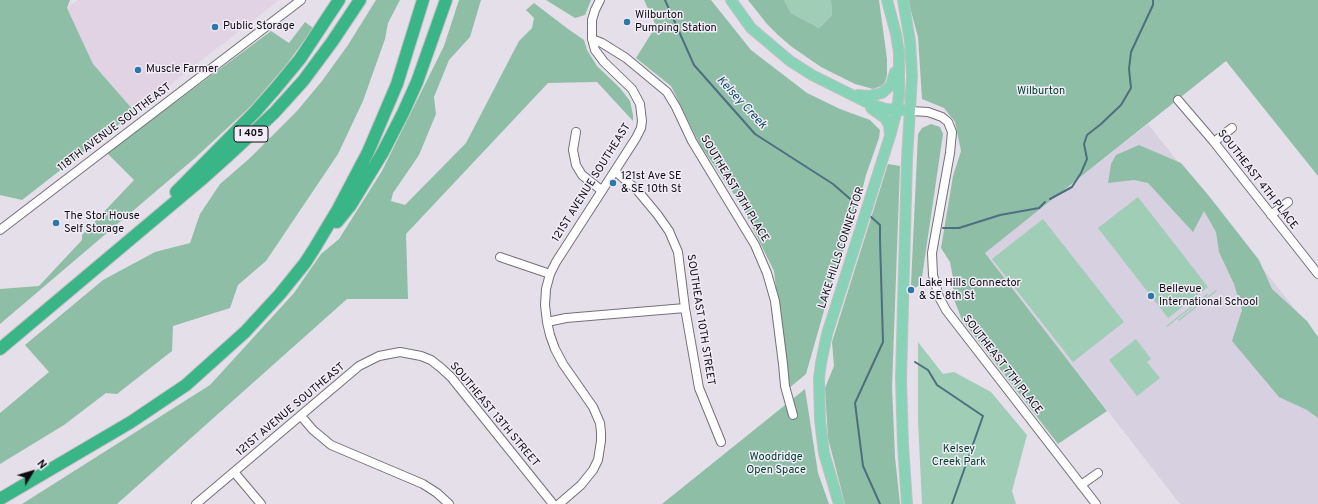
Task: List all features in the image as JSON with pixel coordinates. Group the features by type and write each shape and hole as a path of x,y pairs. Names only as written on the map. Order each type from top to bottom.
{"highway":[{"path":"120,248 255,112 304,53 339,0"},
{"name":"I 405","path":"0,349 230,154 274,113 308,74 332,42 360,0"},
{"path":"0,499 125,426 191,381 245,332 280,294 305,263 314,249 341,203 368,152 383,119 396,84 423,0"},
{"path":"314,249 350,206 383,152 417,82 446,0"}],"main road":[{"path":"731,0 751,28 790,61 812,75 870,104 886,109 911,111"},
{"name":"LAKE HILLS CONNECTOR","path":"840,504 828,466 822,438 819,388 821,363 828,334 890,136 899,94 899,53 896,34 887,0"},
{"path":"903,0 911,59 911,111 907,159 901,378 907,504"},
{"path":"851,94 869,96 882,93 891,85 898,63"},
{"path":"851,94 885,118 889,125 890,136"}],"street":[{"name":"118TH AVENUE SOUTHEAST","path":"0,230 301,0"},
{"name":"121ST AVENUE SOUTHEAST","path":"559,504 587,479 598,460 601,442 600,423 593,407 563,364 555,349 547,322 545,305 546,289 550,274 562,250 615,171 641,128 642,112 640,104 632,89 599,56 595,50 592,39 592,20 600,0"},
{"name":"SOUTHEAST 9TH PLACE","path":"592,39 602,43 626,58 667,92 692,141 755,245 767,273 775,301 785,386 793,415"},
{"name":"SOUTHEAST 4TH PLACE","path":"1178,100 1214,142 1318,274"},
{"name":"SOUTHEAST 7TH PLACE","path":"911,111 928,112 942,117 948,122 952,132 950,153 932,253 933,275 939,297 946,310 1096,504"},
{"path":"1214,142 1232,128"},
{"path":"576,132 573,150 576,165 582,175 601,190"},
{"name":"SOUTHEAST 10TH STREET","path":"615,171 638,190 647,201 669,231 678,252 685,308 699,388 721,442"},
{"path":"1271,215 1288,202"},
{"path":"500,257 550,274"},
{"path":"547,322 566,318 685,308"},
{"name":"121ST AVENUE SOUTHEAST","path":"196,504 359,366 389,353 409,353"},
{"name":"SOUTHEAST 13TH STREET","path":"409,353 431,360 451,377 553,504"},
{"path":"301,416 313,430 331,445 423,484 437,493 449,504"},
{"path":"234,472 261,504"},
{"path":"1081,486 1098,473"}],"shaded area":[{"path":"78,0 279,0 135,112 93,64 67,8"},
{"name":"Bellevue International School","path":"1148,124 1318,338 1318,504 1180,504 985,253"}],"green space":[{"path":"0,0 70,0 67,8 93,64 135,112 22,200 0,195"},
{"path":"376,0 400,0 388,23 385,39 363,101 338,154 266,261 238,285 230,308 173,326 172,351 117,394 106,393 64,425 0,464 0,413 49,372 25,345 103,280 155,252 190,243 200,214 220,184 250,158 297,111 322,81 348,45"},
{"path":"459,0 481,0 470,37 449,60 434,97 436,114 419,155 393,193 391,201 405,205 466,143 519,41 532,28 534,18 526,10 534,3 584,40 587,50 597,66 620,88 630,101 633,121 597,82 548,83 406,234 408,299 347,299 117,504 22,504 210,385 294,293 321,254 339,239 382,171 444,46"},
{"path":"546,0 591,0 585,15 575,18"},
{"path":"644,0 711,0 751,50 807,93 840,109 870,120 880,130 879,138 866,175 853,226 835,272 806,374 788,389 774,271 742,206 700,145 671,86 636,58 656,26"},
{"path":"748,0 784,0 791,13 819,28 832,15 831,0 879,0 887,59 887,75 885,82 881,86 873,89 855,84 821,67 792,47 778,35"},
{"path":"784,0 831,0 832,15 819,28 791,13"},
{"name":"Wilburton","path":"908,0 1318,0 1318,176 1226,61 985,253 1107,411 1058,444 962,320 953,297 953,278 950,262 941,248 953,176 961,151 955,122 944,108 922,99 918,37"},
{"path":"305,22 313,28 287,64 251,106 195,158 0,324 0,289 39,286 82,240 82,235 134,180 107,153 271,31 289,43"},
{"path":"931,124 940,127 943,134 921,284 915,288 911,285 918,134 922,128"},
{"path":"1139,145 1181,163 1259,260 1272,289 1307,321 1318,337 1318,418 1307,410 1279,397 1232,341 1242,310 1234,284 1219,252 1216,232 1204,211 1193,232 1148,183 1134,180 1108,183 1111,164 1116,155"},
{"path":"888,164 900,166 892,387 895,457 900,504 845,504 828,438 825,388 834,366 832,342"},
{"path":"1138,197 1208,287 1168,318 1098,228"},
{"path":"1043,219 1124,322 1073,362 992,259"},
{"path":"1216,290 1217,291 1179,321 1178,320"},
{"path":"1207,294 1208,295 1167,327 1166,326"},
{"path":"1136,339 1151,359 1147,362 1160,378 1137,396 1109,360"},
{"name":"Kelsey Creek Park","path":"918,342 943,374 954,372 991,392 1027,435 1012,491 1016,504 922,504 918,420"},
{"name":"Woodridge Open Space","path":"805,389 818,473 829,504 662,504"}],"waterway":[{"name":"Kelsey Creek","path":"665,0 694,65 755,134 833,184 856,204"},
{"path":"1050,199 1072,187 1081,173 1087,159 1084,144 1087,135 1121,105 1131,88 1129,69 1131,52 1153,5 1153,0"},
{"path":"943,228 959,228 1000,215 1039,208 1045,202"},
{"path":"870,216 880,225 883,342 855,403 863,466 880,504"},
{"name":"Kelsey Creek","path":"915,362 928,370 937,385 983,416 952,504"}],"place":[{"name":"Wilburton Pumping Station","path":"627,22"},
{"name":"Public Storage","path":"215,27"},
{"name":"Muscle Farmer","path":"138,70"},
{"name":"121st Ave SE & SE 10th St","path":"613,183"},
{"name":"The Stor House Self Storage","path":"56,223"},
{"name":"Lake Hills Connector & SE 8th St","path":"911,290"},
{"name":"Bellevue International School","path":"1151,296"}]}
